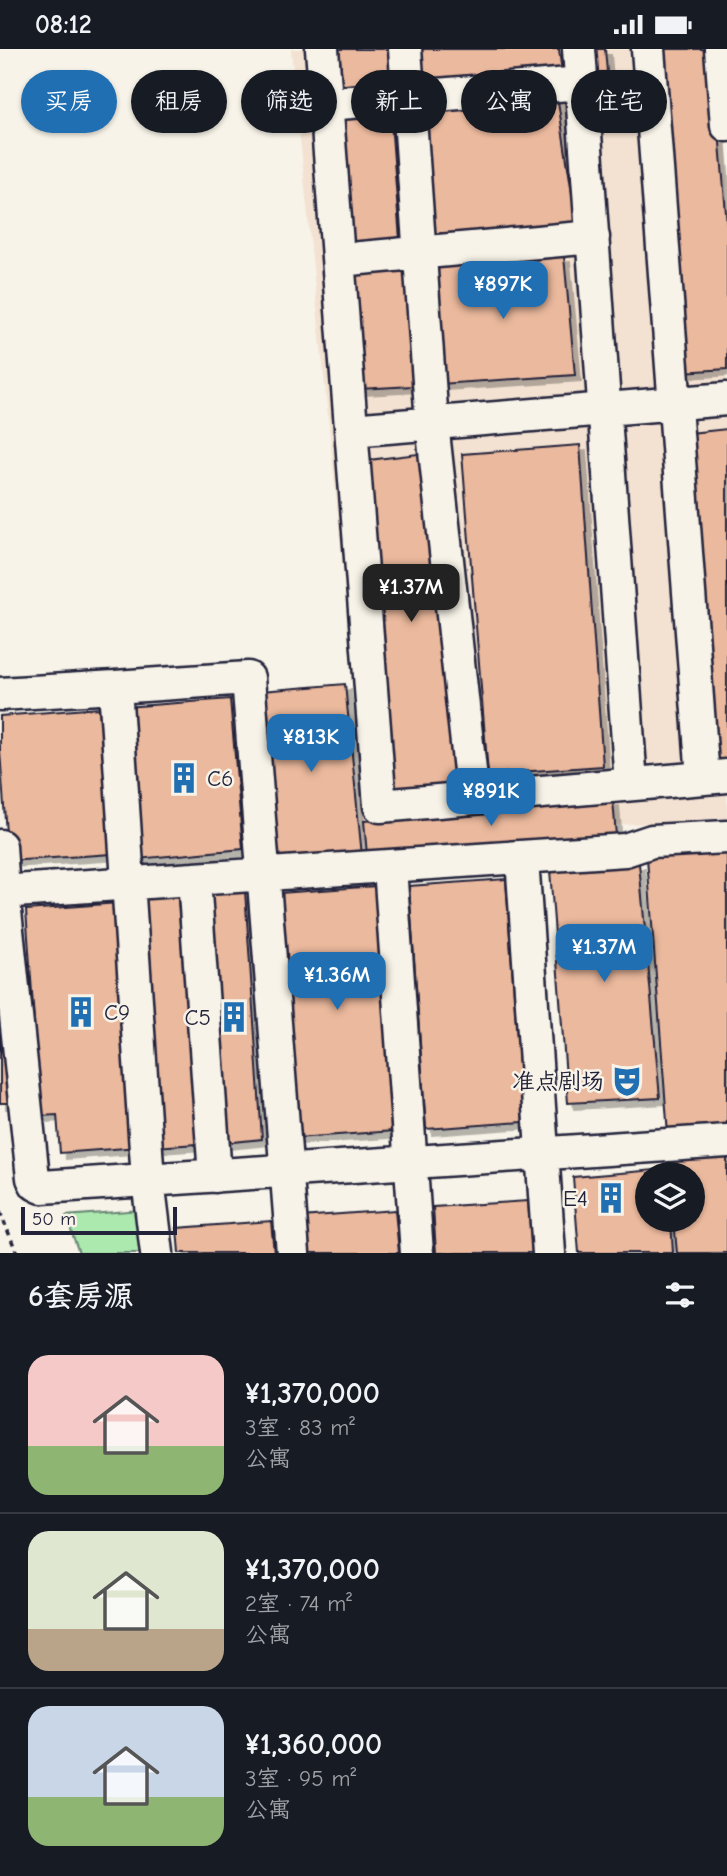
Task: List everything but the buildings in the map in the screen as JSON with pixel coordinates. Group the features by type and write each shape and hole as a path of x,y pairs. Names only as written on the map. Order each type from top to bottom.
{"lane":[{"path":"323,49 325,70"},
{"path":"405,49 432,423 473,798"},
{"path":"579,49 580,70"},
{"path":"329,133 380,806 715,777 677,403 648,49"},
{"path":"724,66 727,125"},
{"path":"337,103 571,84"},
{"path":"585,133 631,784"},
{"path":"339,260 593,237"},
{"path":"351,430 727,399"},
{"path":"0,694 248,678 293,1253"},
{"path":"115,687 148,1179 157,1253"},
{"path":"1,892 625,850 652,841 727,837"},
{"path":"0,846 1,892 33,1178 36,1184 42,1187 727,1141"},
{"path":"522,857 549,1253"},
{"path":"390,867 417,1253"},
{"path":"194,879 215,1175"}],"path":[{"path":"0,1212 17,1253"}],"shaded area":[{"path":"291,49 727,49 727,818 363,841 347,605 299,133 337,133 337,70 293,70"}],"green space":[{"path":"140,1210 143,1253 79,1253 66,1216"}],"place":[{"name":"C6","path":"184,778"},
{"name":"C9","path":"81,1012"},
{"name":"C5","path":"234,1017"},
{"name":"准点剧场","path":"627,1081"},
{"name":"E4","path":"611,1198"}]}
